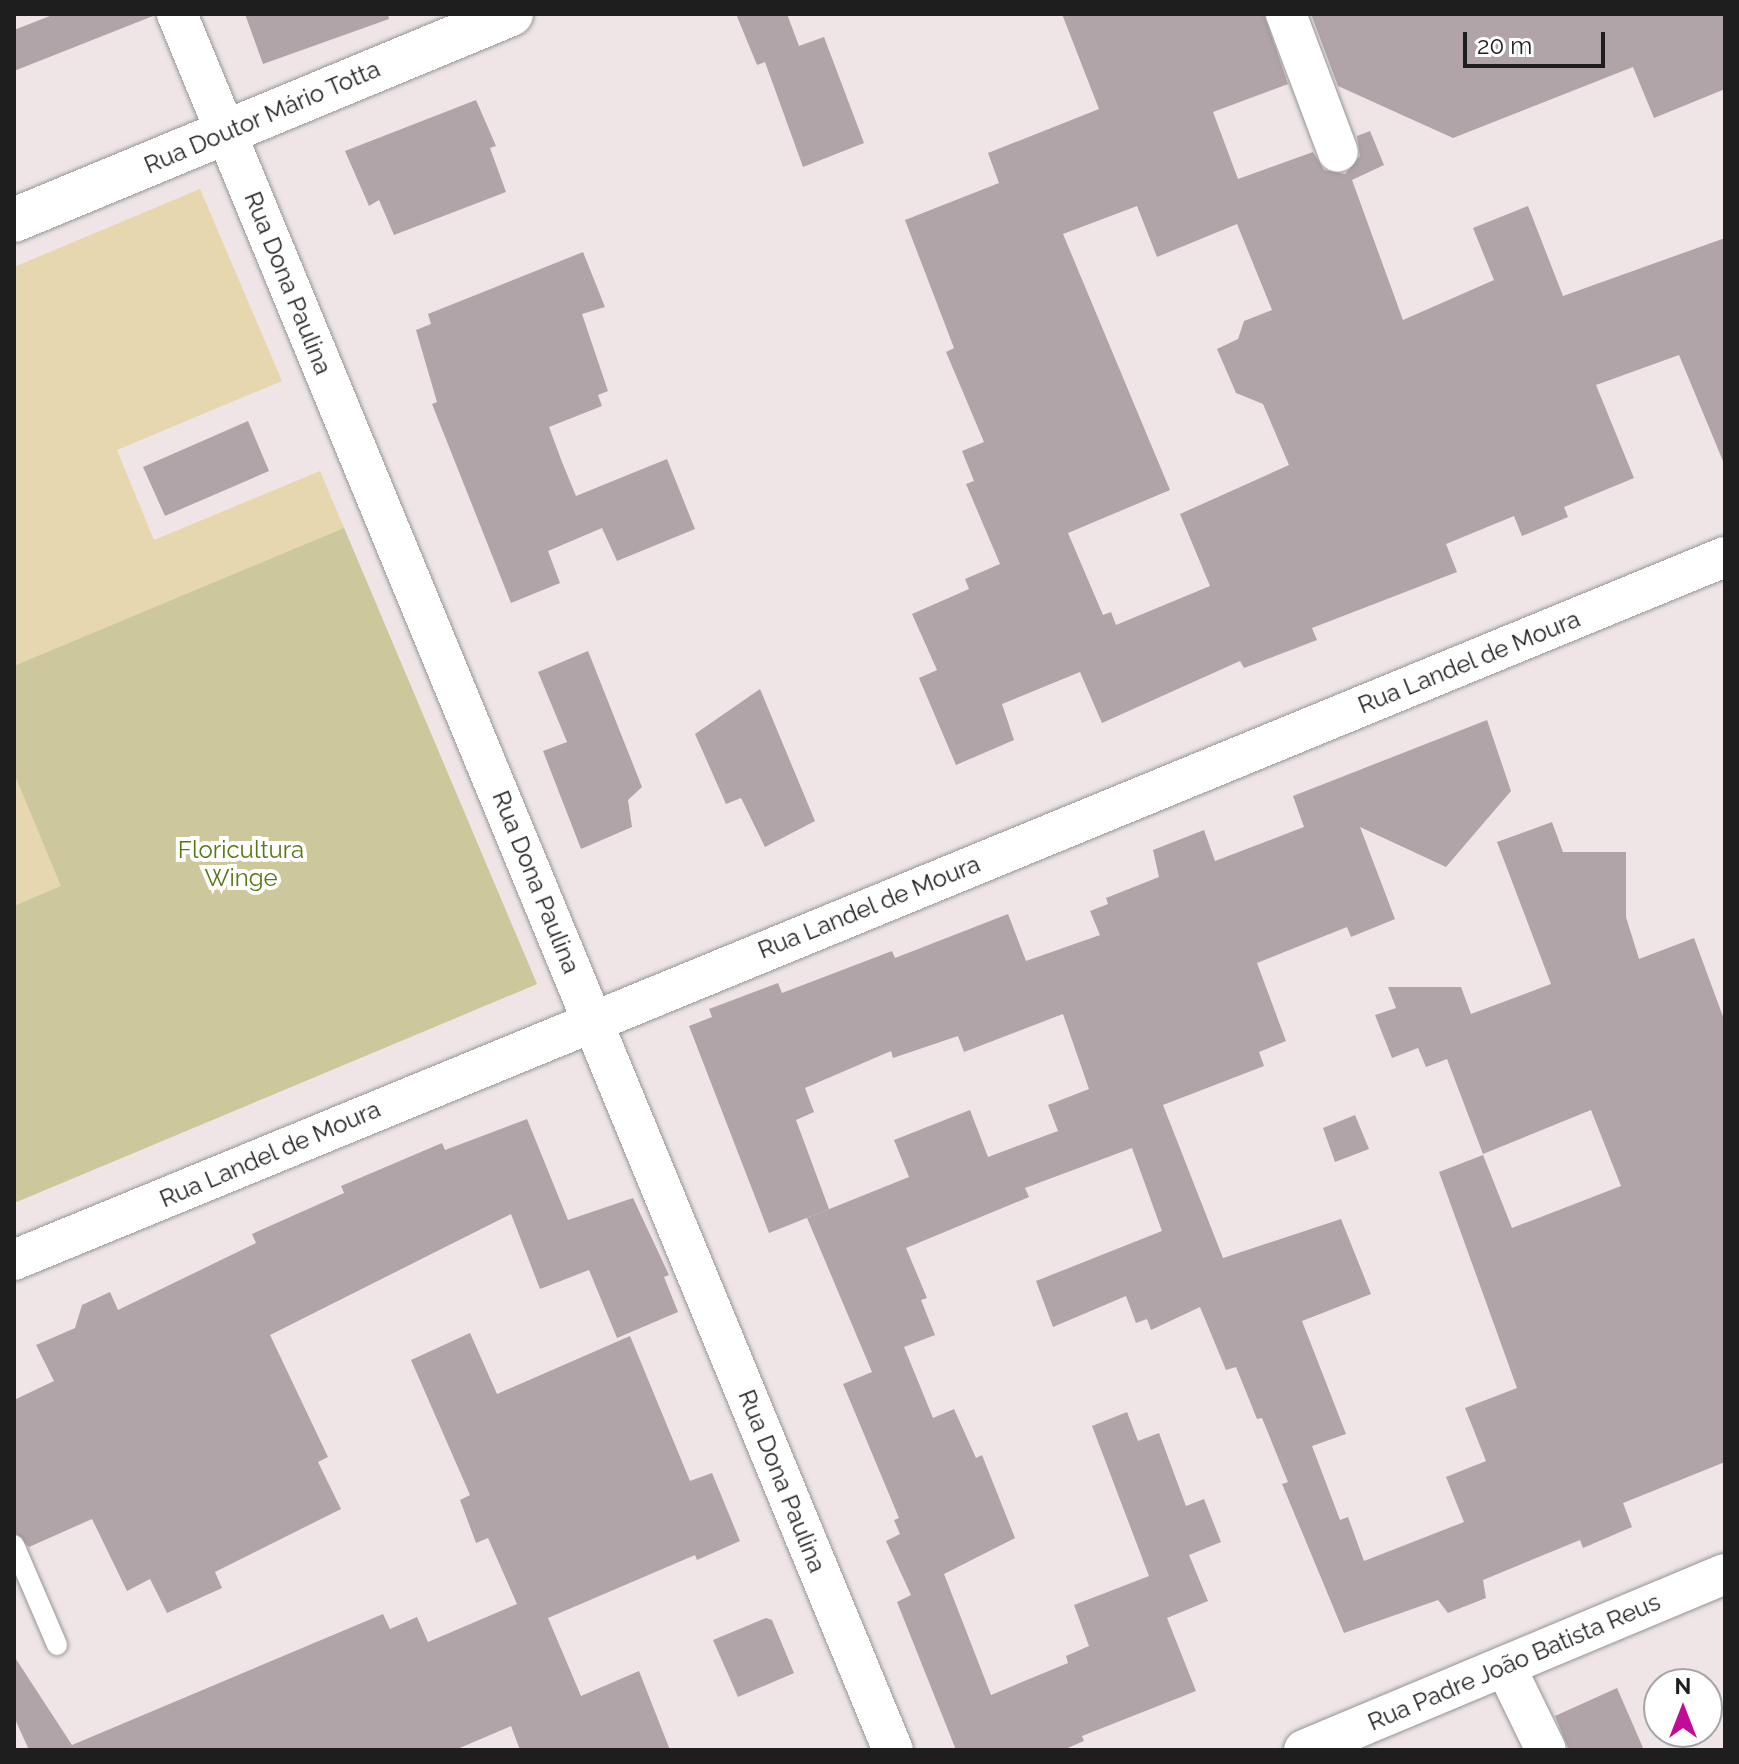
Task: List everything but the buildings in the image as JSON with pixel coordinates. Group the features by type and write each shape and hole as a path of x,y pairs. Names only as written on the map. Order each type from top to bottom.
{"street":[{"name":"Rua Dona Paulina","path":"177,14 893,1750"},
{"name":"Rua Doutor Mário Totta","path":"14,220 511,14"},
{"path":"1286,14 1338,152"},
{"name":"Rua Landel de Moura","path":"14,1260 1725,557"},
{"name":"Rua Padre João Batista Reus","path":"1304,1750 1725,1574"},
{"path":"1505,1666 1546,1750"}],"lane":[{"path":"14,1545 57,1645"}],"green space":[{"name":"Floricultura Winge","path":"200,189 282,381 117,450 154,540 320,471 537,984 14,1203 14,267"},
{"name":"Floricultura Winge","path":"344,528 537,984 14,1203 14,906 61,886 14,773 14,666"}]}
